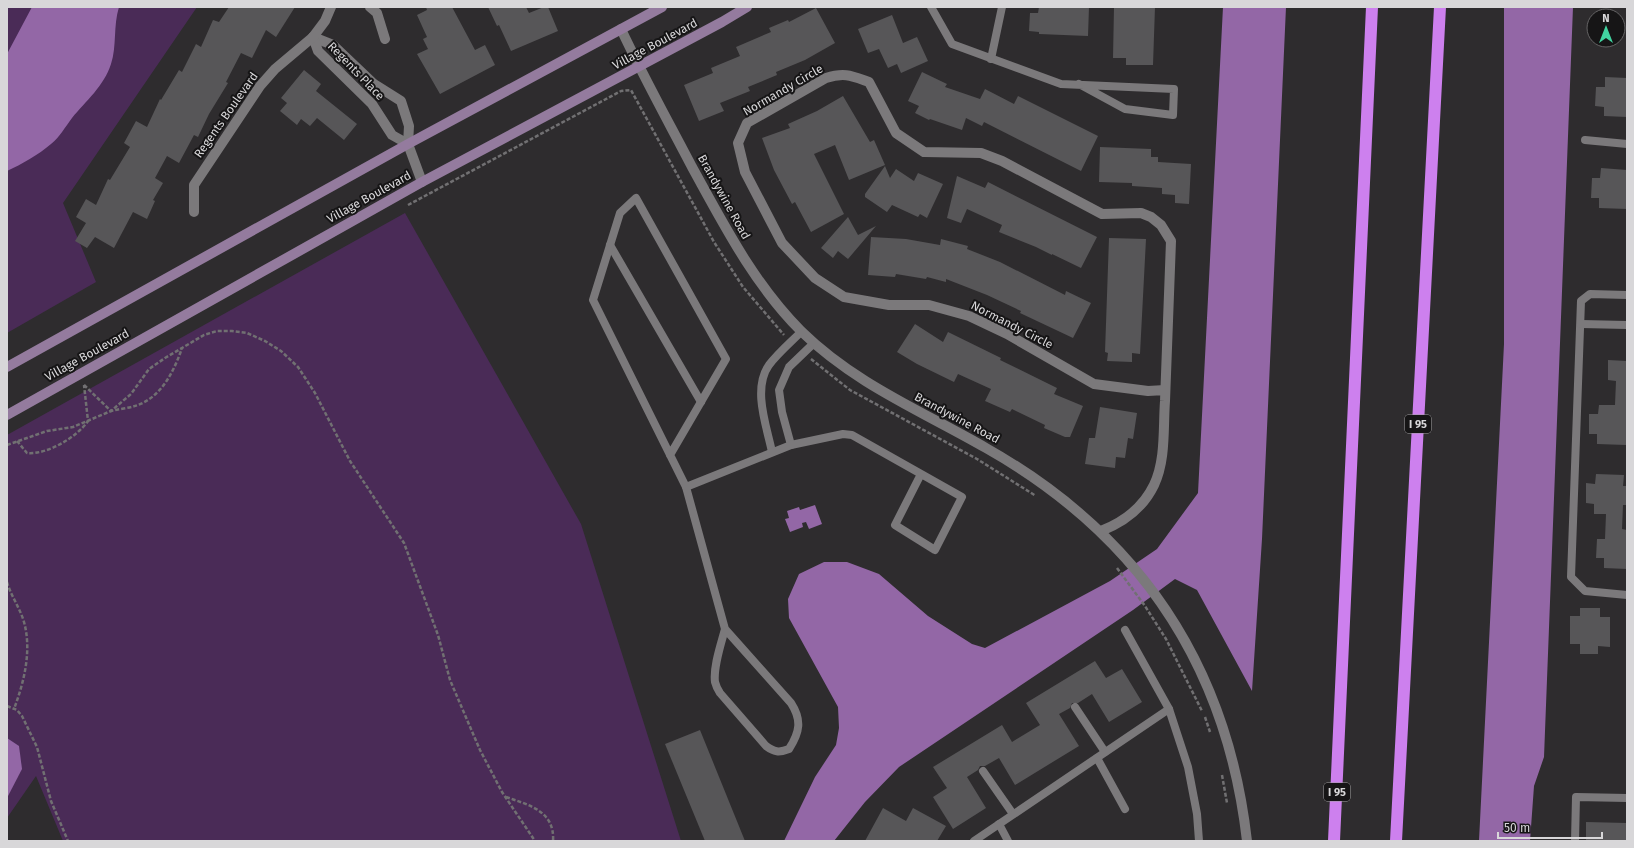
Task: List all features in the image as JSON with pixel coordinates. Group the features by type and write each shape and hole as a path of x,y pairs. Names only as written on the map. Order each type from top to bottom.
{"highway":[{"name":"I 95","path":"1334,841 1372,7"},
{"name":"I 95","path":"1396,841 1440,7"}],"street":[{"name":"Regents Boulevard","path":"194,212 194,185 260,86 275,69 313,37 325,21 332,7"},
{"path":"370,7 377,13 385,39"},
{"path":"7,367 408,144 662,7"},
{"name":"Village Boulevard","path":"7,415 422,182 722,22 747,7"},
{"name":"Brandywine Road","path":"621,29 638,67 734,243 752,272 769,294 802,331 814,343 859,378 882,393 1019,466 1052,489 1101,531 1130,562 1157,595 1193,656 1210,692 1225,730 1243,807 1247,841"},
{"name":"Regents Place","path":"313,37 318,51 372,104 392,135 408,144"},
{"name":"Regents Place","path":"313,37 332,45 374,84 401,101 409,126 408,144 422,182"},
{"name":"Normandy Circle","path":"1101,531 1120,523 1144,502 1155,484 1160,469 1165,390 1171,241 1161,225 1151,217 1142,213 1102,214 1002,161 981,153 924,152 896,133 869,82 850,75 838,74 826,78 747,123 738,143 745,172 782,243 815,278 844,297 888,305 929,305 969,316 1007,334 1094,384 1148,391 1165,390"}],"lane":[{"path":"931,7 952,44 1061,84 1079,84 1174,89 1174,115 1125,110 1079,84"},
{"path":"991,59 1002,7"},
{"path":"1585,140 1627,144"},
{"path":"670,455 726,359 636,198 620,213 593,300 670,455 686,487 725,629 791,702 798,712 799,726 789,748 777,752 772,751 720,694 715,684 715,678 720,647 725,629"},
{"path":"610,246 701,402"},
{"path":"1627,295 1590,294 1581,301 1571,577 1585,592 1627,595"},
{"path":"1581,324 1627,325"},
{"path":"772,452 761,394 763,379 769,365 802,331"},
{"path":"791,445 782,412 779,390 790,367 814,343"},
{"path":"686,487 791,445 843,434 852,435 962,497 935,550 895,525 921,474"},
{"path":"1125,630 1169,709 1188,767 1197,814 1199,841"},
{"path":"1075,707 1105,752"},
{"path":"974,841 1169,709"},
{"path":"1097,758 1125,809"},
{"path":"983,771 1013,814"},
{"path":"1575,841 1576,797 1627,798"},
{"path":"999,824 1008,841"}],"path":[{"path":"405,207 621,91 631,90 714,242 743,287 787,339"},
{"path":"110,411 131,394 149,369 204,335 217,331 247,333 266,341 281,351 298,367 315,393 350,461 404,543 438,635 450,680 480,750 505,797 534,841"},
{"path":"7,445 47,431 73,427 110,411 138,405 155,396 169,378 182,348"},
{"path":"814,362 850,390 977,459 1041,500"},
{"path":"78,389 91,381"},
{"path":"84,385 110,411"},
{"path":"18,441 27,453 35,454 51,448 83,428 88,421 84,385"},
{"path":"1116,568 1145,606 1173,652 1204,715 1211,737"},
{"path":"7,582 23,619 27,643 25,675 14,709"},
{"path":"7,706 14,709 22,716 37,747 51,801 68,841"},
{"path":"1222,774 1228,804"},
{"path":"505,797 532,806 544,814 551,824 553,841"}],"shaded area":[{"path":"7,7 197,7 63,203 96,282 7,333"},
{"path":"32,7 119,7 116,21 113,57 104,79 57,138 35,156 7,171 7,54"},
{"path":"1223,7 1286,7 1262,539 1252,691 1197,590 1175,579 1133,610 899,767 865,802 834,841 784,841 815,777 836,745 839,728 838,707 789,618 788,599 799,574 824,562 847,562 879,574 928,616 972,644 985,648 1110,581 1157,549 1198,493"},
{"path":"1504,7 1573,7 1544,757 1534,786 1530,841 1479,841 1504,344"},
{"path":"405,213 581,524 681,841 63,841 36,776 7,818 7,435"},
{"path":"815,505 822,524 809,529 806,522 802,523 803,527 790,532 785,519 789,518 787,511 799,507 800,510"},
{"path":"7,738 19,746 22,769 7,798"}],"building":[{"path":"229,7 295,7 276,37 266,30 252,58 241,53 226,82 228,83 209,114 198,137 194,135 179,163 167,156 155,178 163,183 153,200 155,201 147,219 133,212 114,248 95,237 87,248 75,241 86,223 76,217 86,199 96,205 108,179 110,180 130,147 124,143 136,121 147,127 160,99 161,100 179,70 182,72 196,44 201,47 213,20 219,22"},
{"path":"426,7 452,7 475,50 485,45 495,65 440,94 417,54 428,49 423,39 427,37 417,15 427,10"},
{"path":"488,7 526,7 529,13 544,7 548,7 558,31 511,51 499,25 497,26"},
{"path":"1039,7 1089,7 1088,36 1039,34 1039,32 1029,31 1030,13 1038,13"},
{"path":"1114,7 1155,7 1153,65 1126,65 1126,58 1113,58"},
{"path":"816,8 835,43 805,60 776,72 777,75 748,87 750,91 720,103 724,111 699,121 684,85 713,73 711,68 740,56 736,47 771,32 769,28 788,20 789,22"},
{"path":"892,15 903,43 917,37 928,61 901,73 897,64 888,68 879,49 868,53 858,29"},
{"path":"304,70 321,84 316,91 357,124 344,140 317,118 310,126 301,119 297,125 280,111 287,103 281,98"},
{"path":"922,72 947,84 945,87 980,99 985,89 1014,104 1018,96 1098,136 1081,171 984,122 982,126 966,118 962,130 930,119 929,120 915,113 919,106 908,101"},
{"path":"1605,77 1627,78 1627,117 1604,116 1604,107 1595,106 1596,87 1605,87"},
{"path":"843,96 870,142 874,140 885,165 849,180 835,145 814,154 844,214 811,232 795,202 792,204 774,170 762,138 790,128 788,124 817,111"},
{"path":"1100,147 1151,149 1151,157 1158,157 1158,162 1191,164 1189,204 1175,203 1175,195 1162,194 1162,188 1132,186 1132,183 1099,182"},
{"path":"885,166 890,178 896,169 914,181 918,173 943,184 927,218 920,214 918,217 892,205 887,212 865,197 865,194"},
{"path":"1601,168 1627,170 1627,209 1599,208 1599,198 1591,198 1592,178 1600,178"},
{"path":"957,176 985,188 988,182 1097,237 1081,268 999,232 1002,225 967,209 961,223 947,218"},
{"path":"848,217 858,235 876,226 848,259 838,251 833,258 821,248"},
{"path":"871,237 906,239 940,245 941,239 968,246 967,249 1000,262 1065,295 1066,291 1091,303 1073,338 1020,313 1021,311 987,295 946,279 946,282 927,277 926,279 896,274 895,277 868,275"},
{"path":"1109,238 1146,239 1140,354 1132,353 1132,362 1107,361 1108,353 1105,352"},
{"path":"915,324 943,342 948,332 1057,388 1054,394 1083,406 1070,437 1065,437 1044,428 1045,425 1012,409 1010,412 985,401 991,389 958,374 954,382 917,364 897,352"},
{"path":"1608,360 1627,361 1626,445 1597,444 1597,434 1589,434 1589,414 1598,414 1599,405 1615,405 1616,381 1608,380"},
{"path":"1100,407 1137,413 1133,439 1128,438 1125,458 1116,457 1115,468 1085,464 1089,438 1095,438"},
{"path":"1596,474 1624,475 1623,486 1627,486 1627,505 1623,505 1622,529 1627,530 1627,569 1604,568 1604,558 1596,558 1597,539 1605,539 1606,514 1594,514 1594,504 1586,503 1586,483 1595,484"},
{"path":"1580,608 1600,608 1600,617 1610,617 1610,647 1598,646 1598,654 1580,654 1580,644 1570,644 1570,616 1580,616"},
{"path":"1095,661 1106,678 1122,669 1142,702 1109,722 1092,694 1078,703 1072,703 1070,708 1059,714 1079,746 1015,785 999,758 985,766 980,766 978,770 967,777 986,808 953,829 933,797 947,788 933,767 1002,725 1012,742 1040,725 1026,703"},
{"path":"700,730 745,841 705,841 665,744"},
{"path":"883,808 906,821 913,808 946,826 937,841 865,841"},
{"path":"1586,822 1627,823 1627,841 1586,841"}]}
